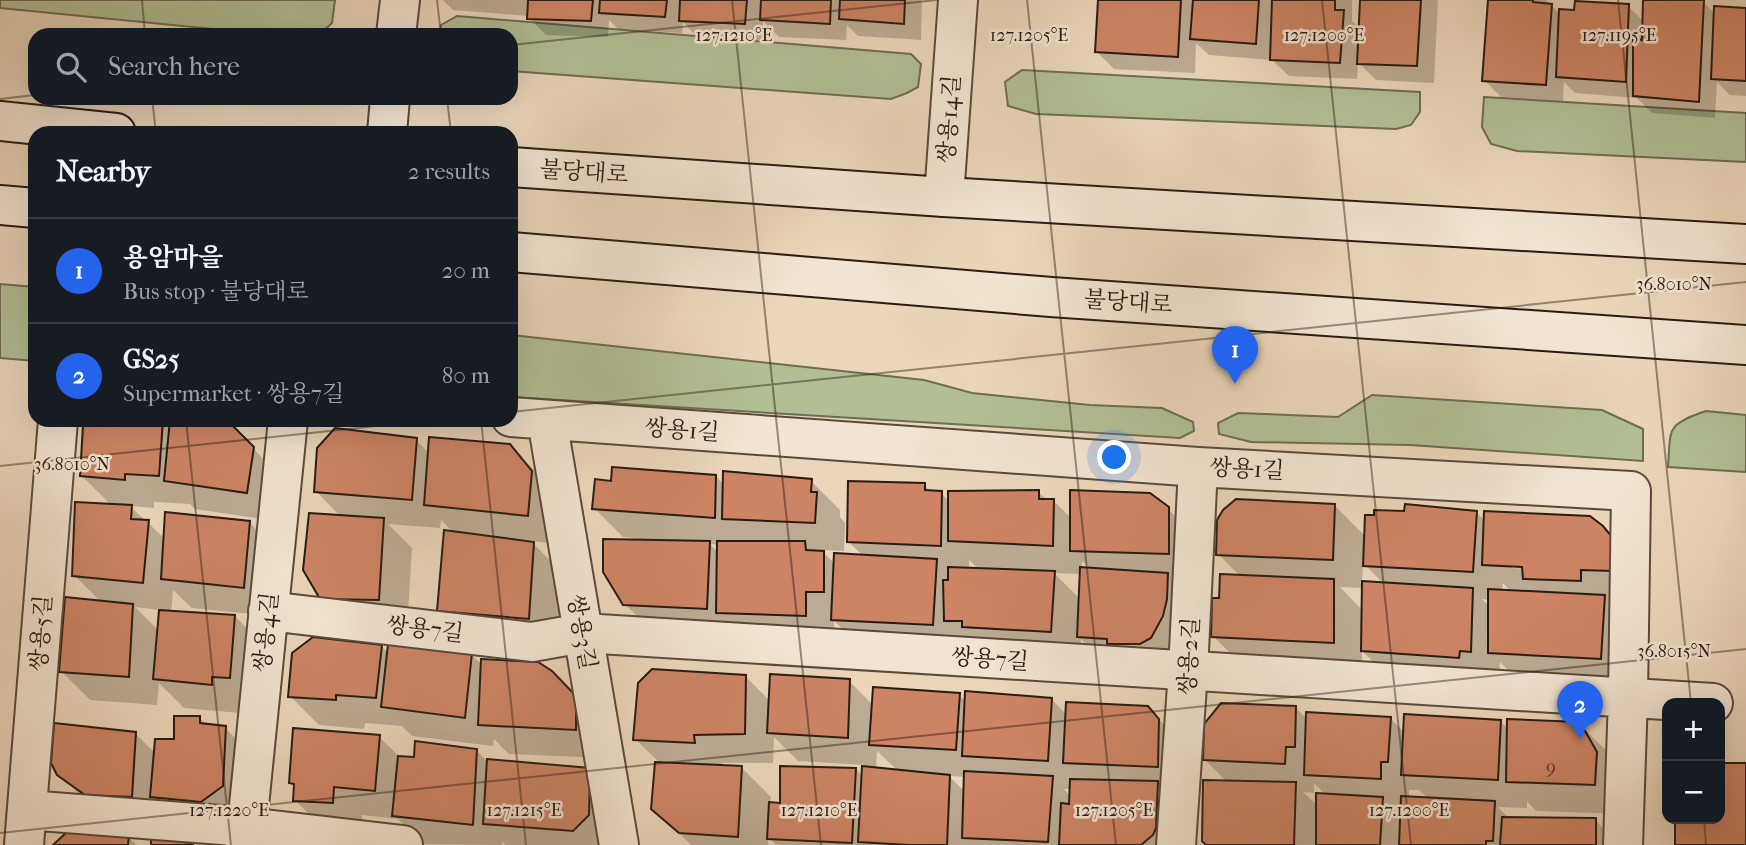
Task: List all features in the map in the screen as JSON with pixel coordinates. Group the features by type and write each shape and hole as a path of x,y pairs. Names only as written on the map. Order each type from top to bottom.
{"street":[{"path":"397,28 400,0"},
{"name":"쌍용14길","path":"944,197 958,0"},
{"path":"388,126 389,105"},
{"path":"0,121 48,126"},
{"name":"불당대로","path":"518,167 944,197 1746,244"},
{"path":"0,205 28,207"},
{"name":"불당대로","path":"518,253 1065,298 1746,345"},
{"name":"쌍용1길","path":"529,418 1198,467 1631,491 1623,845"},
{"name":"쌍용3길","path":"529,418 583,633 618,845"},
{"name":"쌍용5길","path":"26,827 57,427"},
{"name":"쌍용4길","path":"246,836 287,427"},
{"name":"쌍용2길","path":"1176,845 1198,467"},
{"name":"쌍용7길","path":"268,611 532,642 583,633 1662,699"},
{"path":"1725,704 1746,706"},
{"path":"26,827 403,845"}],"green space":[{"path":"0,0 335,0 332,23 327,28 203,28 0,8"},
{"path":"457,16 911,54 921,64 918,87 891,99 518,72 518,28 441,28 441,25"},
{"path":"1022,70 1420,92 1420,112 1411,125 1396,129 1036,114 1008,106 1005,82"},
{"path":"1484,97 1746,113 1746,162 1517,151 1491,144 1482,127"},
{"path":"0,284 28,286 28,360 0,358"},
{"path":"518,336 924,380 972,393 1090,405 1162,408 1193,422 1194,431 1180,438 518,397"},
{"path":"1372,395 1602,410 1643,429 1643,461 1410,445 1251,442 1219,434 1218,423 1238,413 1338,417"},
{"path":"1706,411 1746,415 1746,472 1668,467 1673,430 1683,420"}],"building":[{"path":"528,0 593,0 591,21 527,19"},
{"path":"600,0 667,0 665,17 599,13"},
{"path":"680,0 747,0 745,24 679,21"},
{"path":"761,0 831,0 830,24 760,20"},
{"path":"840,0 905,0 904,24 839,19"},
{"path":"1098,0 1181,0 1178,57 1095,52"},
{"path":"1193,0 1259,0 1256,44 1190,39"},
{"path":"1272,0 1335,0 1335,10 1344,10 1340,63 1270,60"},
{"path":"1360,0 1421,0 1417,66 1357,64"},
{"path":"1488,0 1533,0 1552,4 1546,85 1482,81"},
{"path":"1643,0 1704,0 1699,102 1633,96 1633,38 1642,40"},
{"path":"1575,1 1629,4 1626,82 1556,77 1559,9 1574,10"},
{"path":"1714,6 1746,8 1746,81 1711,79"},
{"path":"83,427 162,427 159,476 125,474 125,480 80,476"},
{"path":"169,427 234,427 254,447 247,493 164,481"},
{"path":"335,428 417,438 412,500 314,492 317,448"},
{"path":"429,437 510,444 532,471 528,516 424,505"},
{"path":"612,467 716,475 715,518 592,509 595,479 611,481"},
{"path":"723,471 812,479 811,492 817,492 815,523 722,519"},
{"path":"848,481 925,483 925,490 942,491 941,546 847,542"},
{"path":"1039,490 1039,499 1054,499 1053,546 948,541 948,491"},
{"path":"1070,490 1150,493 1169,507 1169,554 1070,551"},
{"path":"1236,499 1335,504 1333,560 1216,555 1217,520 1223,510"},
{"path":"75,502 132,505 131,519 149,520 143,583 72,576"},
{"path":"1405,504 1477,511 1473,572 1363,566 1365,515 1374,515 1374,510 1404,511"},
{"path":"1484,511 1590,516 1613,538 1613,571 1581,570 1581,581 1523,579 1522,567 1482,565"},
{"path":"165,512 250,521 244,588 161,579"},
{"path":"309,513 384,518 379,600 320,599 303,570"},
{"path":"444,530 534,542 529,619 437,611"},
{"path":"603,539 710,541 707,609 623,605 603,572"},
{"path":"717,541 805,541 806,550 824,551 824,592 806,592 806,616 716,613"},
{"path":"834,553 937,559 933,625 831,620"},
{"path":"948,567 1055,571 1051,632 962,627 962,621 944,621 943,580 948,580"},
{"path":"1080,567 1168,573 1163,616 1151,638 1140,644 1107,644 1107,639 1077,637"},
{"path":"1220,574 1334,579 1334,643 1211,637 1212,598 1219,598"},
{"path":"1362,581 1473,588 1471,652 1460,651 1459,658 1361,651"},
{"path":"1488,589 1605,595 1601,659 1488,653"},
{"path":"65,597 133,604 129,677 59,672"},
{"path":"159,610 235,615 230,678 212,677 212,685 153,679"},
{"path":"313,637 382,645 376,698 336,695 336,700 288,697 292,653"},
{"path":"388,644 472,653 465,718 381,707"},
{"path":"481,659 538,662 552,671 576,696 576,730 478,725"},
{"path":"652,669 746,675 745,734 694,735 695,743 633,740 638,683"},
{"path":"770,674 850,679 848,738 767,733"},
{"path":"873,687 960,693 956,750 869,745"},
{"path":"965,691 1052,698 1048,761 962,756"},
{"path":"1066,702 1148,706 1159,719 1158,767 1063,763"},
{"path":"1221,703 1296,706 1295,747 1286,747 1285,764 1203,760 1204,724"},
{"path":"1306,712 1391,717 1388,762 1381,762 1381,779 1304,775"},
{"path":"1404,714 1501,720 1498,780 1401,775"},
{"path":"174,716 200,716 200,723 226,726 223,786 201,802 150,797 155,739 174,739"},
{"path":"1507,719 1580,722 1597,752 1595,785 1506,782"},
{"path":"54,723 136,732 132,797 85,795 57,775 51,763"},
{"path":"293,728 380,735 375,791 334,787 333,803 293,801 294,784 289,783"},
{"path":"415,741 477,749 473,825 392,816 398,756 414,757"},
{"path":"487,759 590,768 589,815 573,831 483,824"},
{"path":"655,762 742,766 738,837 679,833 651,809"},
{"path":"1725,763 1746,763 1746,845 1675,845 1675,824 1725,824"},
{"path":"780,766 856,768 852,843 767,839 769,802 780,803"},
{"path":"862,766 950,775 947,845 858,842"},
{"path":"964,771 1053,776 1048,842 962,838"},
{"path":"1070,779 1158,781 1156,828 1153,835 1141,845 1059,845 1061,803 1069,804"},
{"path":"1203,780 1296,782 1294,845 1206,845 1202,841"},
{"path":"1316,793 1383,797 1380,845 1316,845"},
{"path":"1401,796 1495,801 1493,841 1486,841 1486,845 1399,845"},
{"path":"1502,817 1596,818 1596,845 1500,845"},
{"path":"69,830 129,835 128,845 53,845"},
{"path":"151,838 191,843 193,845 151,845"}],"place":[{"name":"용암마을","path":"1235,384"},
{"name":"GS25","path":"1580,739"}]}
